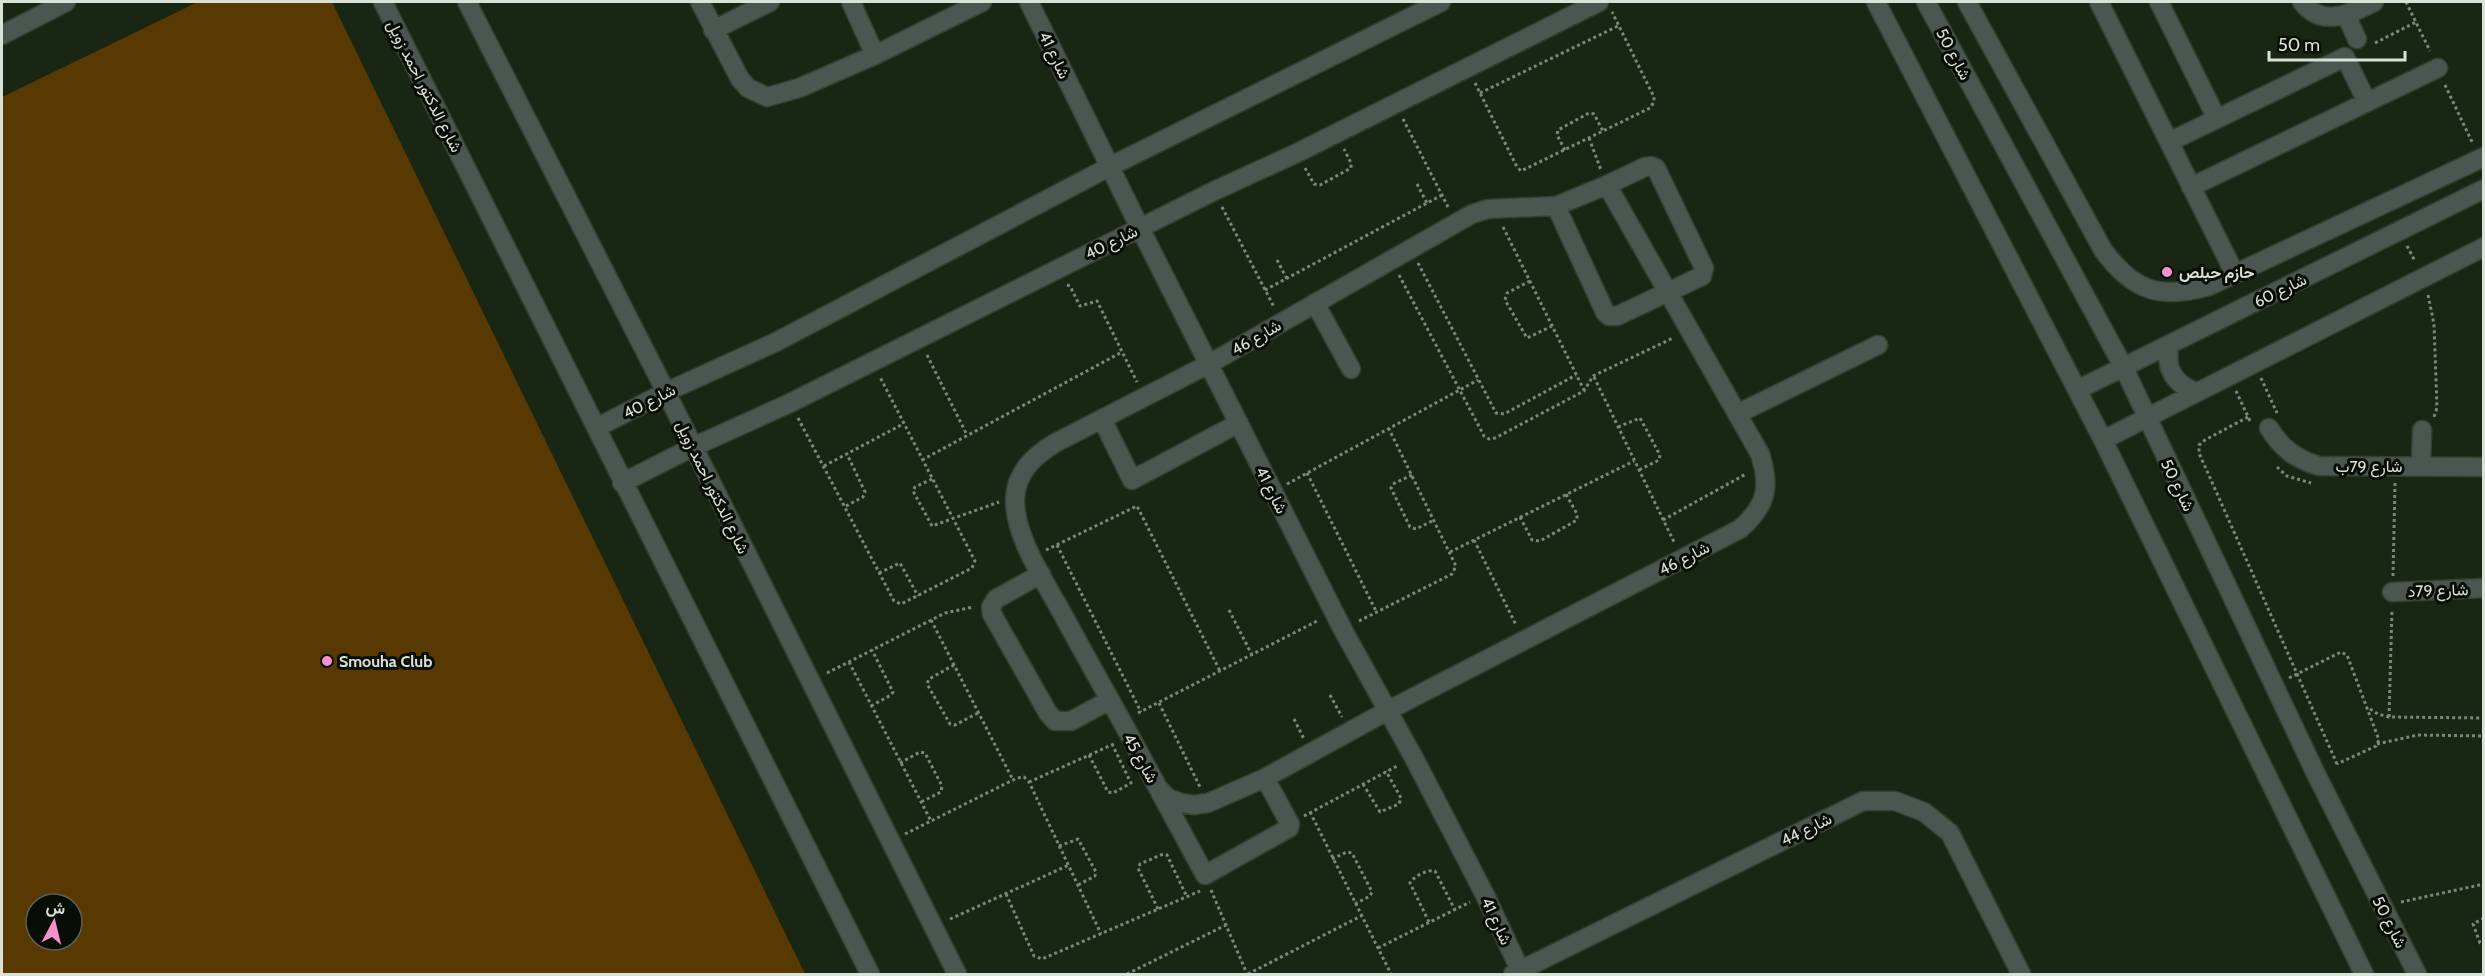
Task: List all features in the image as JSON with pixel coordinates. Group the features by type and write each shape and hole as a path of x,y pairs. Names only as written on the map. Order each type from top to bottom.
{"street":[{"path":"2,35 66,2"},
{"name":"شارع الدكتور احمد زويل","path":"383,2 870,975"},
{"name":"شارع الدكتور احمد زويل","path":"466,2 666,392 957,975"},
{"path":"700,2 740,79 748,88 767,97 799,88 875,55 982,2"},
{"path":"713,30 770,2"},
{"path":"851,2 875,55"},
{"name":"شارع 41","path":"1029,2 1109,167 1333,612 1414,758 1485,895 1518,973"},
{"name":"شارع 40","path":"596,428 666,392 776,342 1109,167 1441,2"},
{"path":"1876,2 2103,440 2364,975"},
{"name":"شارع 50","path":"1926,2 2124,368 2274,685 2416,975"},
{"path":"1967,2 2103,250 2117,269 2137,284 2161,292 2186,293 2209,286 2484,157"},
{"path":"2099,2 2235,274"},
{"path":"2159,2 2217,118"},
{"path":"2302,2 2311,11 2321,16 2346,15 2374,2"},
{"name":"شارع 40","path":"622,483 693,447 790,403 1214,191 1297,153 1469,67 1605,5"},
{"path":"2346,15 2365,41"},
{"path":"2169,142 2345,57 2367,102"},
{"path":"2191,187 2438,68"},
{"path":"1647,166 1658,170 1704,270 1702,276 1615,317 1606,314 1556,206 1606,185 1647,166"},
{"name":"شارع 46","path":"1387,711 1740,529 1755,515 1765,496 1766,475 1760,454 1606,185"},
{"name":"شارع 60","path":"2077,390 2484,189"},
{"name":"شارع 46","path":"1015,497 1018,481 1026,466 1037,454 1209,364 1472,214 1494,209 1556,206"},
{"path":"2103,440 2484,247"},
{"path":"1314,303 1351,369"},
{"path":"2170,344 2167,354 2171,374 2178,383 2197,392"},
{"path":"1737,414 1878,345"},
{"path":"1102,419 1132,480 1239,423"},
{"name":"شارع 79ب","path":"2275,424 2278,442 2304,462 2319,466 2484,467"},
{"path":"2421,466 2422,430"},
{"name":"شارع 45","path":"1015,497 1016,514 1032,557 1158,788 1168,798 1194,805 1208,803 1265,778 1387,711"},
{"path":"1041,574 996,598 991,607 992,614 1051,718 1060,723 1071,722 1110,700"},
{"name":"شارع 79د","path":"2392,592 2484,588"},
{"path":"1158,788 1205,875 1288,829 1290,824 1265,778"},
{"name":"شارع 44","path":"1518,973 1863,801 1895,801 1924,812 1950,832 2021,975"}],"path":[{"path":"1469,67 1519,170 1524,170 1650,108 1654,102 1618,26 1605,5"},
{"path":"2365,41 2416,22"},
{"path":"1480,93 1618,26"},
{"path":"1396,104 1456,223"},
{"path":"1565,150 1557,135 1558,130 1589,113 1594,114 1603,131"},
{"path":"1297,153 1313,182 1320,185 1352,166 1335,134"},
{"path":"1589,138 1606,185"},
{"path":"1417,184 1427,203"},
{"path":"1214,191 1282,322"},
{"path":"1266,290 1442,195"},
{"path":"1494,209 1584,391"},
{"path":"2399,231 2424,278 2434,324 2437,408 2434,417 2422,430"},
{"path":"1410,249 1494,411 1501,415 1576,375"},
{"path":"1277,260 1287,279"},
{"path":"1391,260 1484,436 1489,439 1495,438 1584,391 1593,376 1690,331"},
{"path":"1530,281 1507,293 1505,300 1527,338 1552,326"},
{"path":"1066,285 1070,286 1080,306 1097,301 1144,397"},
{"path":"920,337 968,436"},
{"path":"922,460 1122,352"},
{"path":"790,403 896,603 901,604 918,596 975,565 975,561 872,362"},
{"path":"2254,363 2275,424"},
{"path":"1593,376 1682,559"},
{"path":"1273,491 1478,380"},
{"path":"2248,417 2205,440 2199,445 2199,453 2337,764 2377,744 2418,735 2484,736"},
{"path":"1618,428 1640,418 1660,455 1659,460 1639,471"},
{"path":"824,466 903,424"},
{"path":"1343,630 1376,611 1452,574 1456,564 1389,429"},
{"path":"845,506 863,497 865,492 847,454"},
{"path":"1450,552 1634,461"},
{"path":"1663,520 1763,464"},
{"path":"1307,473 1376,611"},
{"path":"1412,475 1393,484 1391,488 1410,527 1416,529 1434,520"},
{"path":"932,479 915,487 913,491 933,527 952,517 1015,497"},
{"path":"1520,517 1532,540 1540,541 1577,519 1577,514 1566,495"},
{"path":"1032,557 1137,506 1220,671"},
{"path":"1474,540 1524,640"},
{"path":"1057,545 1141,712"},
{"path":"879,573 900,563 918,596"},
{"path":"810,682 931,620 966,607 991,607"},
{"path":"1229,610 1252,655"},
{"path":"1029,782 1112,745 1141,712 1333,612"},
{"path":"931,620 1013,780"},
{"path":"871,706 891,696 892,692 872,650"},
{"path":"2274,685 2341,652 2348,655 2379,738 2377,744"},
{"path":"849,662 931,821"},
{"path":"954,665 929,678 927,684 950,724 955,725 978,713"},
{"path":"1330,695 1349,731"},
{"path":"1159,702 1208,803"},
{"path":"2368,707 2378,714 2389,717 2484,718"},
{"path":"1089,755 1108,792 1113,793 1131,783 1112,745"},
{"path":"900,763 920,752 925,753 942,786 941,792 921,802"},
{"path":"1290,824 1414,758"},
{"path":"1363,784 1379,812 1383,813 1400,804 1401,798 1386,771"},
{"path":"890,842 1013,780 1024,777 1029,782 1101,934"},
{"path":"1310,812 1392,975"},
{"path":"1059,846 1078,839 1096,872 1095,876 1078,885"},
{"path":"1332,859 1348,851 1353,854 1372,893 1355,904"},
{"path":"1158,909 1138,868 1140,864 1163,854 1167,855 1186,897"},
{"path":"933,927 1069,866"},
{"path":"1429,922 1410,883 1412,879 1429,870 1435,871 1455,910"},
{"path":"2382,907 2484,884"},
{"path":"1005,894 1034,956 1042,959 1210,886 1247,975 1361,916"},
{"path":"1378,948 1485,895"},
{"path":"2484,918 2473,924 2480,943 2484,945"},
{"path":"1127,975 1226,925"}],"shaded area":[{"name":"Smouha Club","path":"198,2 332,2 805,974 2,974 2,97"}],"place":[{"name":"حازم حبلص","path":"2167,272"},
{"name":"Smouha Club","path":"327,661"}]}
